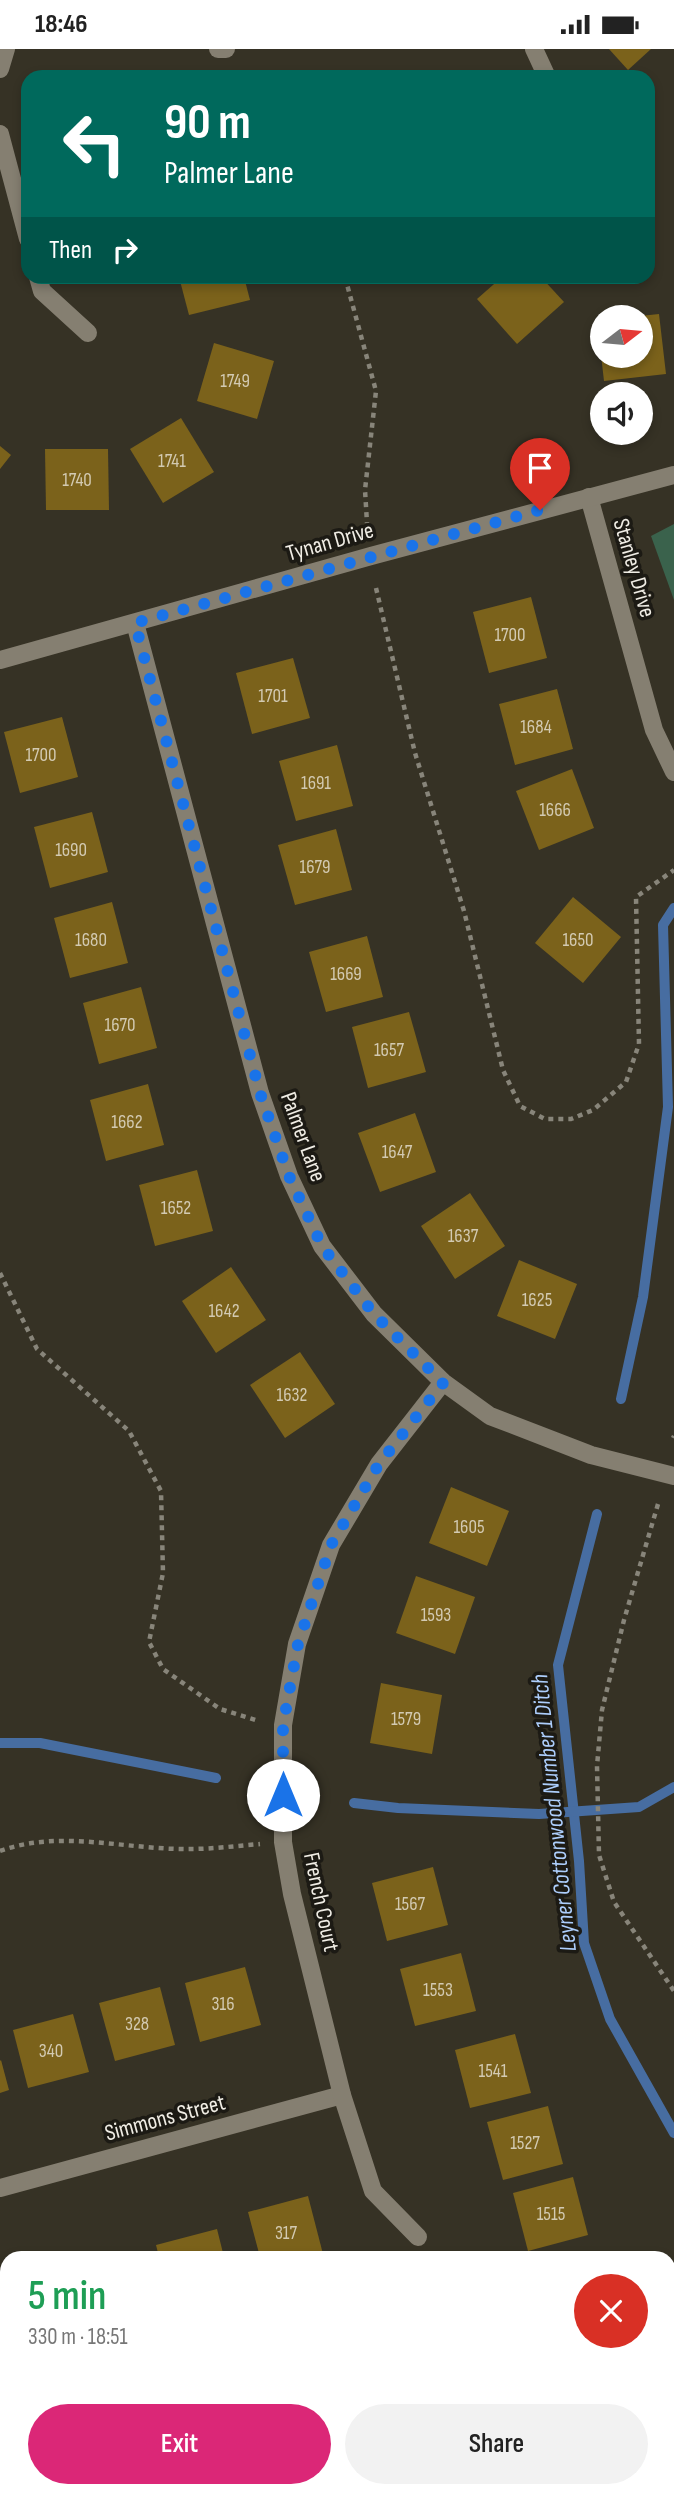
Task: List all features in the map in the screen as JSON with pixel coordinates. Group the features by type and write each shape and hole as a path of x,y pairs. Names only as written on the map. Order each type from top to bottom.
{"street":[{"path":"0,69 6,49"},
{"path":"218,49 226,49"},
{"path":"534,49 544,70"},
{"path":"0,134 21,213"},
{"path":"40,284 42,291 88,333"},
{"name":"Tynan Drive","path":"0,660 674,474"},
{"name":"Stanley Drive","path":"589,497 654,730 674,772"},
{"name":"Palmer Lane","path":"135,623 260,1093 289,1176 322,1246 374,1314 443,1383 490,1416 591,1455 674,1476"},
{"name":"French Court","path":"418,2237 373,2191 342,2095 292,1894 283,1842 283,1725 298,1644 331,1545 379,1464 443,1383"},
{"name":"Simmons Street","path":"0,2188 342,2095"}],"path":[{"path":"347,284 376,391 365,490 367,523"},
{"path":"376,588 415,753 464,911 503,1070 520,1105 545,1119 570,1119 593,1111 626,1082 639,1044 636,897 674,870"},
{"path":"0,1273 37,1349 129,1431 161,1492 163,1573 149,1642 163,1669 220,1710 283,1725"},
{"path":"658,1504 624,1620 602,1710 597,1766 599,1855 614,1902 674,1991"},
{"path":"0,1851 20,1844 60,1841 188,1849 283,1842"}],"green space":[{"path":"674,524 674,600 651,536"}],"building":[{"path":"609,49 651,49 628,70"},
{"path":"181,284 246,284 250,300 189,315"},
{"path":"494,284 547,284 564,302 517,344 477,299"},
{"path":"659,314 666,374 604,381 602,368 653,368 653,315"},
{"path":"214,343 274,361 257,419 197,401"},
{"path":"181,418 214,472 163,503 130,449"},
{"path":"0,446 11,455 0,469"},
{"path":"45,449 108,449 109,510 46,510"},
{"path":"531,597 547,658 489,673 473,612"},
{"path":"293,658 310,718 252,734 236,673"},
{"path":"557,689 573,749 515,765 499,704"},
{"path":"62,717 78,777 20,793 4,732"},
{"path":"337,745 353,806 296,821 279,761"},
{"path":"572,769 594,828 539,850 516,791"},
{"path":"92,812 108,872 50,888 34,827"},
{"path":"336,829 352,890 295,905 278,845"},
{"path":"573,897 621,937 583,983 535,943"},
{"path":"112,902 128,963 70,978 54,918"},
{"path":"367,936 383,997 326,1012 309,952"},
{"path":"141,987 157,1048 99,1064 83,1003"},
{"path":"409,1012 426,1072 368,1088 352,1027"},
{"path":"148,1084 164,1145 106,1161 90,1100"},
{"path":"415,1113 436,1172 380,1192 358,1133"},
{"path":"197,1170 213,1231 155,1246 139,1185"},
{"path":"470,1193 505,1246 455,1279 421,1226"},
{"path":"519,1260 577,1284 555,1339 497,1316"},
{"path":"231,1267 266,1320 216,1353 182,1301"},
{"path":"300,1352 335,1404 285,1438 250,1385"},
{"path":"451,1487 509,1511 487,1566 429,1543"},
{"path":"416,1576 475,1597 455,1654 396,1633"},
{"path":"381,1683 442,1695 432,1754 370,1743"},
{"path":"433,1867 448,1925 387,1941 372,1883"},
{"path":"461,1953 476,2011 415,2026 400,1969"},
{"path":"245,1967 261,2025 200,2042 185,1983"},
{"path":"160,1987 175,2045 115,2061 99,2003"},
{"path":"73,2014 89,2072 28,2088 13,2030"},
{"path":"515,2034 531,2093 470,2108 455,2050"},
{"path":"0,2061 9,2090 0,2093"},
{"path":"548,2106 563,2164 503,2180 487,2122"},
{"path":"573,2177 588,2235 528,2251 513,2193"},
{"path":"308,2196 322,2251 258,2251 248,2212"},
{"path":"217,2229 222,2251 158,2251 156,2245"}],"waterway":[{"name":"Leyner Cottonwood Number 1 Ditch","path":"621,1399 643,1297 668,1107 663,925 674,908"},
{"name":"Leyner Cottonwood Number 1 Ditch","path":"597,1514 558,1665 579,1861 584,1943 610,2019 674,2133"},
{"path":"0,1743 40,1743 216,1778"},
{"path":"354,1803 398,1808 539,1814 639,1807 674,1787"}],"route":[{"path":"283,1795 283,1725 298,1644 331,1545 379,1464 443,1383 374,1314 322,1246 289,1176 260,1093 135,623 540,510"}]}
